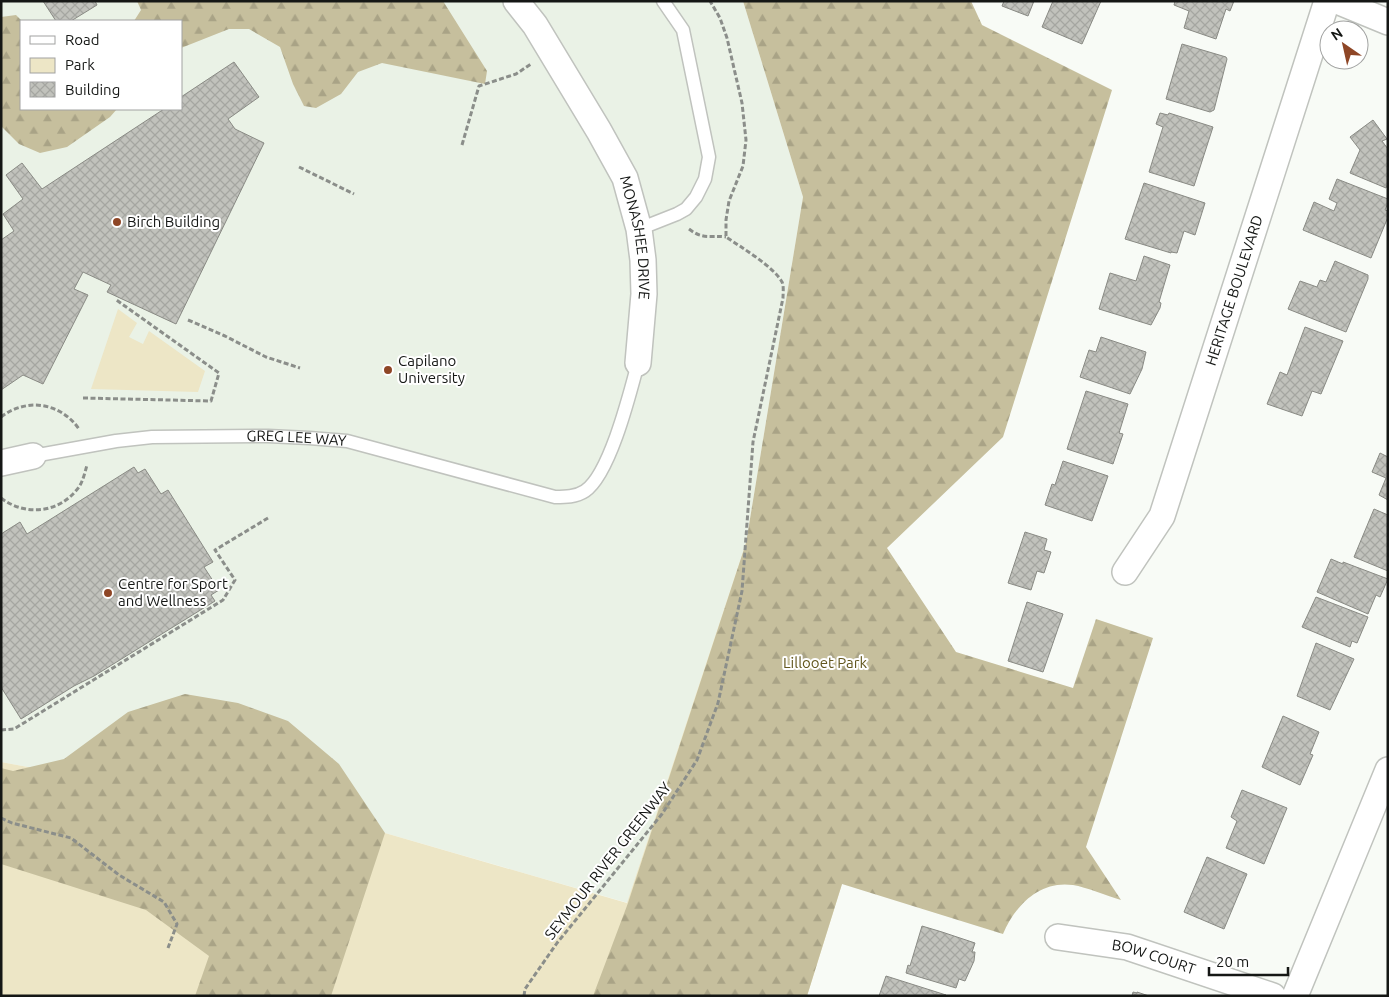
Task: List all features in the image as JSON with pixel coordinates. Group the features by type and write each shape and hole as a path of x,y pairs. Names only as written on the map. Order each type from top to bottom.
{"street":[{"name":"MONASHEE DRIVE","path":"516,1 535,25 599,130 625,178 639,228 643,260 644,294 638,363"},
{"name":"HERITAGE BOULEVARD","path":"1125,572 1162,516 1327,1"},
{"path":"1337,1 1388,22"},
{"name":"GREG LEE WAY","path":"1,463 34,456"},
{"path":"1295,996 1388,770"},
{"name":"BOW COURT","path":"1058,937 1127,947 1273,996"}],"lane":[{"path":"639,228 676,214 686,208 696,196 705,179 709,157 683,30 662,2"},
{"name":"MONASHEE DRIVE","path":"584,492 594,483 603,469 619,428 638,363"},
{"name":"GREG LEE WAY","path":"34,456 116,441 152,437 268,436 309,438 347,441 555,497 569,497 584,492"}],"path":[{"path":"676,214 697,235 704,237 726,237 729,201 742,166 746,140 742,103 727,38 720,18 710,1"},
{"path":"462,145 480,86 516,74"},
{"path":"299,168 354,194"},
{"name":"SEYMOUR RIVER GREENWAY","path":"524,996 526,989 557,944 662,814 697,760 718,703 742,591 753,442 783,298 782,283 775,273 726,237"},
{"path":"83,398 212,400 219,373 115,300"},
{"path":"188,320 226,336 266,357 300,368"},
{"path":"1,417 12,410 24,407 35,405 49,406 69,417 79,428"},
{"path":"1,498 17,508 40,511 53,507 68,498 79,487 88,464"},
{"path":"1,730 14,729 223,600 234,580 215,550 268,518"},
{"path":"1,818 12,823 70,838 119,875 164,902 177,924 168,948"}],"shaded area":[{"name":"Capilano University","path":"1,1 743,1 803,197 746,543 628,903 385,833 1,762"}],"green space":[{"path":"137,1 443,1 487,71 485,84 382,63 358,72 341,94 316,108 304,106 293,84 280,47 249,29 229,29 182,48 182,20 135,20 141,10"},
{"path":"743,1 971,1 982,25 1112,90 1003,437 887,548 956,652 1073,688 1096,619 1153,638 1086,847 1121,900 1073,885 1049,887 1039,891 1021,905 1003,934 842,884 807,996 593,996 628,903 746,543 803,197"},
{"path":"16,15 21,20 20,110 116,110 110,117 67,147 40,153 19,144 1,126 1,17"},
{"path":"118,309 137,323 129,337 143,344 149,331 205,371 198,392 91,389"},
{"name":"Lillooet Park","path":"746,543 842,884 807,996 1,996 1,762 385,833 627,903"},
{"path":"185,694 238,703 288,721 339,764 385,833 331,996 195,996 209,956 146,910 1,864 1,768 13,771 64,759 128,712"}],"building":[{"path":"43,1 95,1 97,5 73,20 55,20"},
{"path":"1004,1 1034,1 1028,16 1002,6"},
{"path":"1053,1 1101,1 1082,44 1042,27"},
{"path":"1175,1 1234,1 1230,11 1226,9 1216,39 1184,28 1189,11 1174,5"},
{"path":"1182,44 1226,57 1227,59 1214,110 1210,112 1166,99"},
{"name":"Birch Building","path":"234,62 259,97 228,119 235,129 264,143 176,324 107,292 111,285 83,272 74,289 88,295 43,384 23,375 1,390 1,240 14,231 3,214 23,199 6,175 22,163 42,189 162,110 182,110 182,96"},
{"path":"1160,113 1168,115 1169,113 1213,127 1194,186 1149,172 1163,127 1156,124"},
{"path":"1373,120 1387,139 1382,141 1388,149 1388,183 1386,188 1350,173 1360,150 1350,137"},
{"path":"1337,179 1388,199 1385,210 1388,211 1388,217 1371,258 1303,230 1314,202 1334,211 1337,203 1329,199"},
{"path":"1144,183 1205,203 1195,235 1184,231 1177,253 1171,253 1125,239"},
{"path":"1144,256 1170,265 1159,302 1161,303 1160,308 1151,325 1099,309 1110,273 1136,281"},
{"path":"1335,261 1368,275 1346,332 1288,309 1300,281 1317,287 1320,280 1326,282"},
{"path":"1305,327 1343,341 1321,394 1312,391 1302,416 1267,404 1280,372 1287,375"},
{"path":"1101,337 1146,352 1142,369 1130,394 1080,377 1089,350 1096,352"},
{"path":"1086,391 1128,404 1119,433 1123,434 1113,464 1067,449"},
{"path":"1380,453 1388,457 1388,500 1379,495 1386,478 1372,472"},
{"path":"1063,461 1108,476 1092,521 1045,505 1052,484 1055,485"},
{"name":"Centre for Sport and Wellness","path":"134,467 138,473 145,469 161,494 168,490 213,562 204,567 219,590 211,595 215,601 21,719 1,687 1,534 20,522 27,534"},
{"path":"1374,509 1388,515 1388,571 1354,557"},
{"path":"1025,532 1047,539 1044,550 1051,552 1044,573 1037,571 1031,590 1008,583"},
{"path":"1331,559 1388,579 1380,597 1376,595 1368,614 1317,592"},
{"path":"1316,597 1368,617 1357,643 1352,641 1350,647 1302,627"},
{"path":"1027,602 1063,614 1043,672 1008,661"},
{"path":"1316,643 1354,659 1330,710 1297,696"},
{"path":"1283,716 1319,732 1310,754 1313,755 1300,785 1262,767"},
{"path":"1242,790 1287,808 1264,864 1226,848 1237,821 1231,817"},
{"path":"1207,857 1247,874 1224,929 1184,912"},
{"path":"922,926 975,943 972,952 975,952 974,961 965,981 959,979 956,988 906,973 908,965 910,966"},
{"path":"886,976 946,995 879,996"},
{"path":"1133,992 1137,992 1149,996 1132,996"}],"place":[{"name":"Birch Building","path":"117,222"},
{"name":"Capilano University","path":"388,370"},
{"name":"Centre for Sport and Wellness","path":"108,593"}]}
